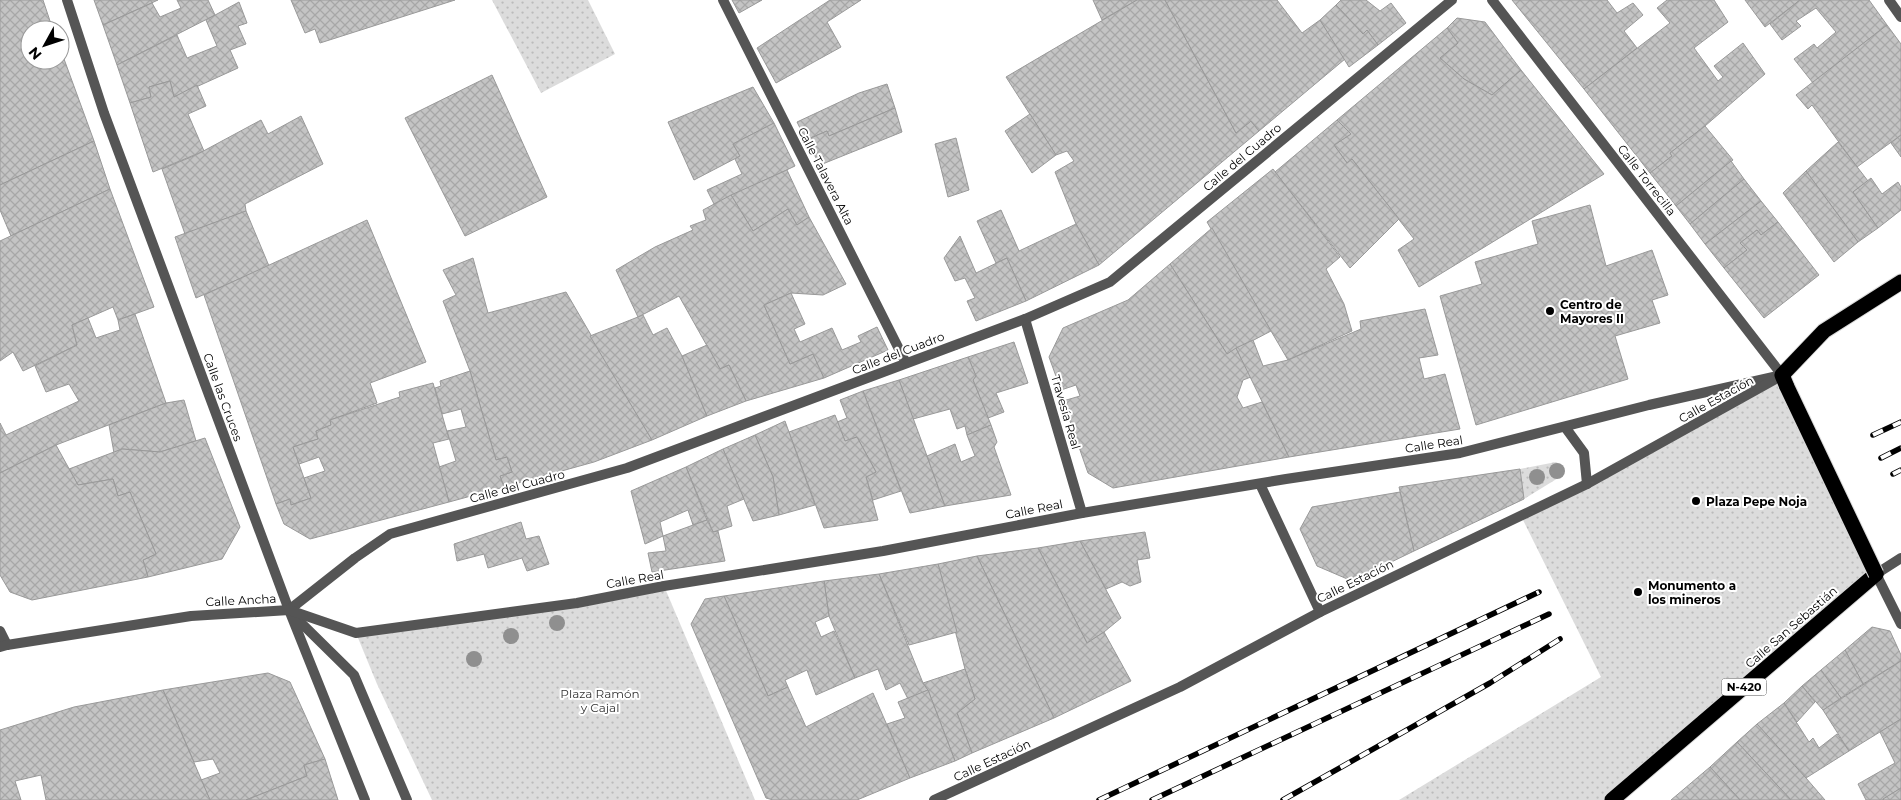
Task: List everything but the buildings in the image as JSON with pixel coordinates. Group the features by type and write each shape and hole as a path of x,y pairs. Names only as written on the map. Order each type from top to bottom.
{"highway":[{"path":"1876,574 1784,381 1824,331 1901,282"},
{"name":"Calle San Sebastián","path":"1612,800 1876,574"}],"street":[{"name":"Calle las Cruces","path":"67,0 104,113 289,610 365,800"},
{"name":"Calle Talavera Alta","path":"723,0 906,363"},
{"name":"Calle del Cuadro","path":"289,610 355,558 390,534 627,468 1025,318 1110,282 1452,0"},
{"name":"Calle Torrecilla","path":"1492,0 1784,381"},
{"path":"1889,0 1901,17"},
{"name":"Travesía Real","path":"1025,318 1082,513"},
{"name":"Calle Real","path":"289,610 356,634 577,602 883,551 1082,513 1460,453 1649,405 1784,381"},
{"name":"Calle Estación","path":"934,800 1180,687 1320,612 1587,484 1784,381"},
{"path":"1564,427 1584,453 1587,484"},
{"path":"1260,484 1320,612"},
{"path":"1901,558 1876,574 1901,624"},
{"name":"Calle Ancha","path":"4,646 191,616 289,610 354,675 407,800"},
{"path":"0,631 4,646"}],"green space":[{"path":"492,0 588,0 615,54 541,93"},
{"path":"1782,375 1876,574 1612,800 1399,800 1601,677 1521,516"},
{"path":"1556,462 1563,466 1563,475 1524,499 1520,469"},
{"name":"Plaza Ramón y Cajal","path":"664,586 755,800 432,800 377,684 356,633"}],"railway":[{"path":"1873,435 1901,422"},
{"path":"1881,458 1901,448"},
{"path":"1893,474 1901,470"},
{"path":"1099,800 1539,592"},
{"path":"1152,800 1549,614"},
{"path":"1283,800 1490,683 1560,639"}],"place":[{"name":"Centro de Mayores II","path":"1550,311"},
{"name":"Plaza Pepe Noja","path":"1696,501"},
{"name":"Monumento a los mineros","path":"1638,592"}]}
